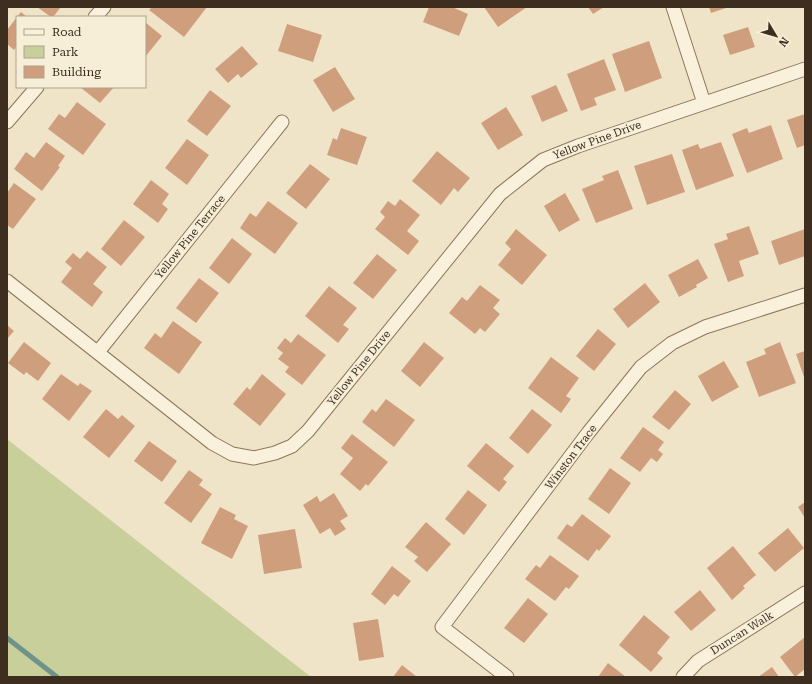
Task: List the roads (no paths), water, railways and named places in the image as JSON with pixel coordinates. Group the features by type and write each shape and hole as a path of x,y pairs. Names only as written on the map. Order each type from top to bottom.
{"street":[{"path":"96,16 104,7"},
{"path":"673,7 704,103"},
{"name":"Yellow Pine Drive","path":"7,280 212,443 232,454 254,458 275,454 292,446 308,431 500,194 543,160 578,146 805,68"},
{"path":"7,122 36,88"},
{"name":"Yellow Pine Terrace","path":"98,352 282,122"},
{"name":"Winston Trace","path":"507,677 442,627 588,434 641,367 672,343 705,327 805,295"},
{"name":"Duncan Walk","path":"684,677 698,661 805,593"}],"waterway":[{"path":"7,638 57,677"}]}
